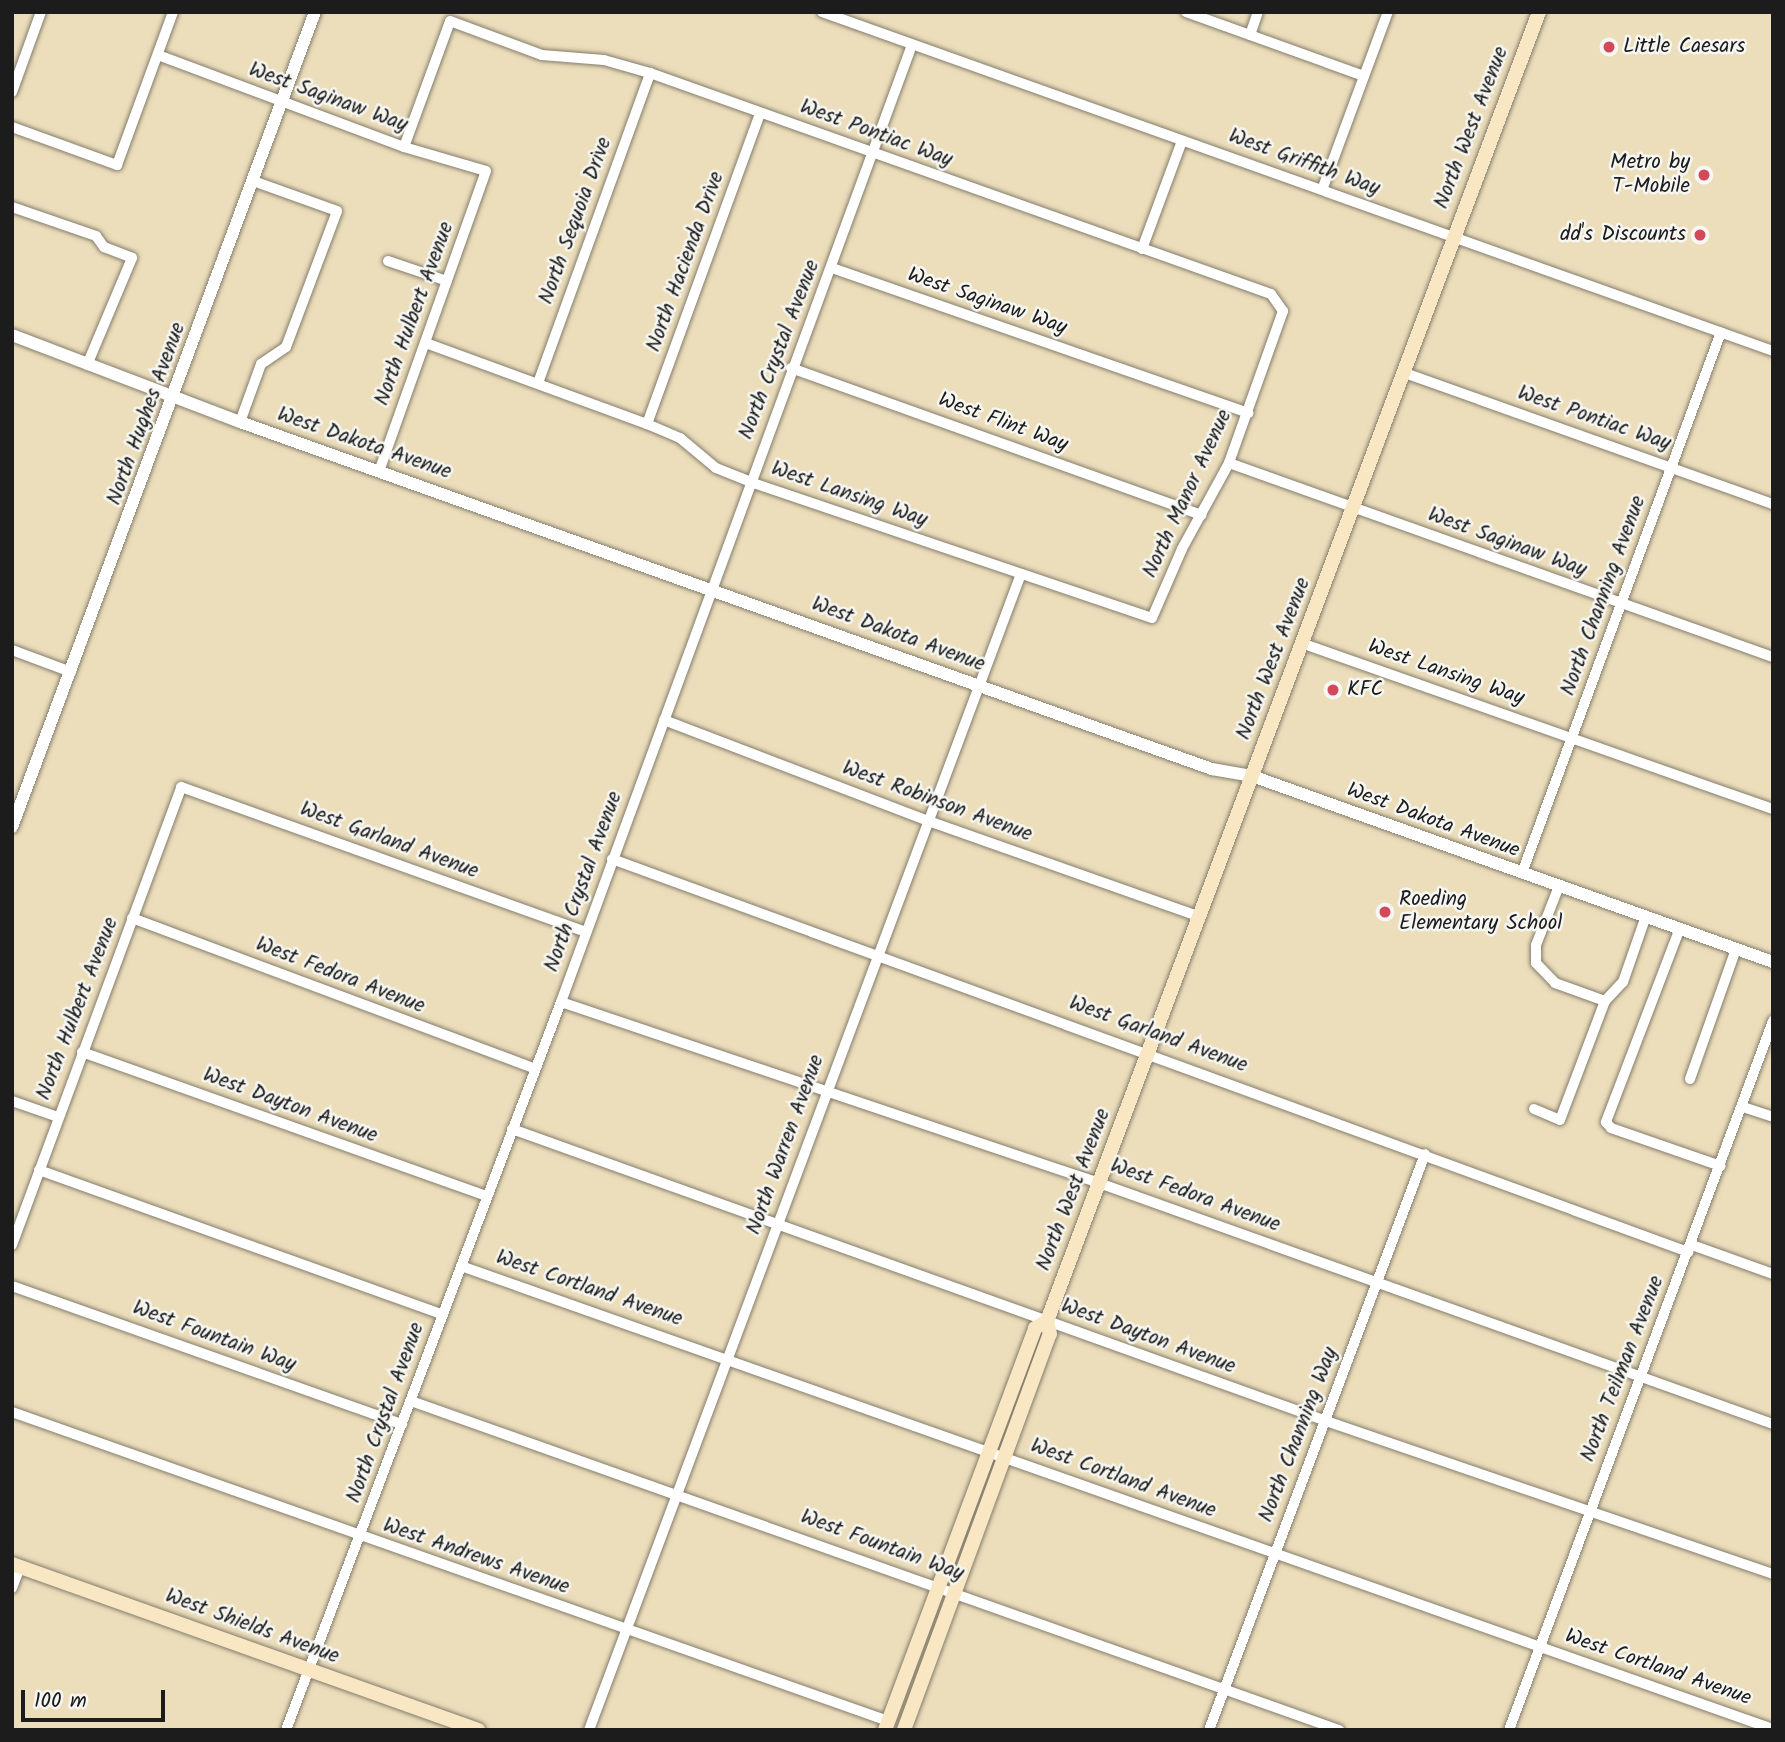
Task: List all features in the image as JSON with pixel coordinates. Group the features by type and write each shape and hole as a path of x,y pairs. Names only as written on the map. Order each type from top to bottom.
{"main road":[{"name":"North West Avenue","path":"887,1726 1035,1328 1046,1321 1099,1183 1539,12"},
{"name":"North West Avenue","path":"908,1729 1050,1334 1046,1321"},
{"name":"West Shields Avenue","path":"16,1566 478,1730"}],"street":[{"path":"12,92 41,12"},
{"path":"12,127 117,165 173,12"},
{"name":"North Hughes Avenue","path":"12,827 315,12"},
{"name":"West Griffith Way","path":"822,12 1773,351"},
{"path":"855,24 860,12"},
{"path":"1186,12 1364,76"},
{"path":"1250,35 1258,12"},
{"path":"1322,190 1388,12"},
{"name":"West Pontiac Way","path":"404,147 450,20 542,55 604,60 650,73 1270,294 1282,306"},
{"name":"North Crystal Avenue","path":"286,1730 561,1002 912,45"},
{"name":"West Saginaw Way","path":"158,55 404,147 485,172"},
{"name":"North Sequoia Drive","path":"538,383 650,73"},
{"name":"North Hacienda Drive","path":"647,424 760,113"},
{"path":"1142,249 1182,141"},
{"name":"North Hulbert Avenue","path":"380,469 485,172"},
{"path":"240,422 261,364 286,347 337,211 254,181"},
{"path":"12,207 96,236 104,247 132,258 87,365"},
{"path":"388,261 447,281"},
{"name":"West Saginaw Way","path":"832,268 1248,414"},
{"name":"North Manor Avenue","path":"1152,618 1229,463 1248,414 1282,306"},
{"name":"North Channing Avenue","path":"1522,873 1623,606 1721,332"},
{"name":"West Dakota Avenue","path":"12,335 240,422 380,469 1212,769 1252,776 1773,962"},
{"name":"West Lansing Way","path":"426,343 680,438 716,468 751,482 1152,618"},
{"name":"West Flint Way","path":"791,369 1201,515"},
{"name":"West Pontiac Way","path":"1402,372 1773,504"},
{"name":"West Saginaw Way","path":"1229,463 1623,606 1773,657"},
{"name":"North Warren Avenue","path":"589,1730 877,954 931,822 1021,574"},
{"name":"West Lansing Way","path":"1304,643 1773,809"},
{"path":"12,650 71,672"},
{"name":"West Robinson Avenue","path":"664,720 931,822 1198,916"},
{"name":"North Hulbert Avenue","path":"12,1245 181,787"},
{"name":"West Garland Avenue","path":"181,787 585,932"},
{"name":"West Garland Avenue","path":"612,859 1148,1051 1573,1209 1773,1274"},
{"path":"1559,886 1536,945 1536,963 1555,983 1605,1001"},
{"path":"1534,1110 1560,1120 1605,1001 1623,982 1646,916"},
{"name":"West Fedora Avenue","path":"132,918 535,1069"},
{"path":"1680,928 1606,1122 1611,1128 1721,1166"},
{"path":"1689,1079 1736,949"},
{"name":"West Fedora Avenue","path":"561,1002 1099,1183 1773,1424"},
{"name":"North Teilman Avenue","path":"1508,1730 1773,1021"},
{"name":"West Dayton Avenue","path":"82,1052 486,1196"},
{"path":"12,1101 58,1117"},
{"path":"1743,1107 1773,1117"},
{"name":"West Dayton Avenue","path":"512,1129 778,1222 1326,1421 1773,1574"},
{"name":"North Channing Way","path":"1209,1730 1425,1154"},
{"path":"39,1170 443,1315"},
{"name":"West Cortland Avenue","path":"461,1266 727,1357 1773,1729"},
{"name":"West Fountain Way","path":"12,1286 402,1424"},
{"name":"West Fountain Way","path":"411,1401 1339,1730"},
{"name":"West Andrews Avenue","path":"12,1412 887,1726"},
{"path":"12,1588 16,1566"}],"place":[{"name":"Little Caesars","path":"1609,47"},
{"name":"Metro by T-Mobile","path":"1704,175"},
{"name":"dd's Discounts","path":"1700,235"},
{"name":"KFC","path":"1333,690"},
{"name":"Roeding Elementary School","path":"1385,912"}]}
